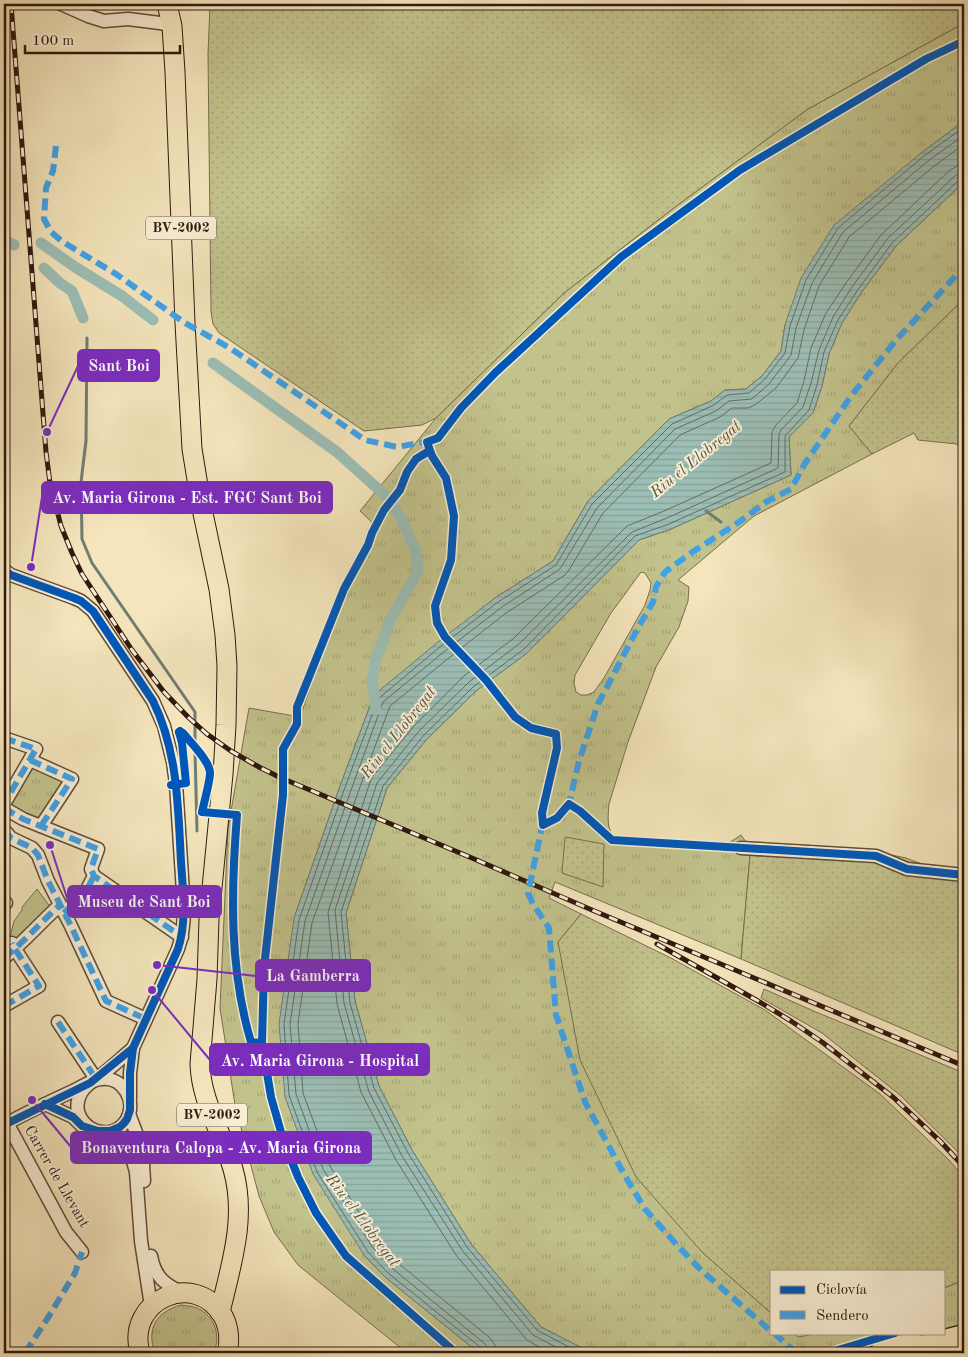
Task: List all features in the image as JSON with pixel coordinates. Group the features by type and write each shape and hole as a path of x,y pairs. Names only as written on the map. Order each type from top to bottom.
{"highway":[{"path":"946,1332 964,1326"},
{"path":"881,1353 941,1334"},
{"path":"899,1353 964,1336"}],"main road":[{"name":"BV-2002","path":"167,4 172,26 175,72 184,323 192,449 201,504 219,589 227,666 224,754 209,919 207,979 200,1064 200,1076 206,1099 228,1155 238,1187 240,1202 236,1240 220,1312"},
{"path":"140,1353 138,1329 143,1316 152,1306 168,1296 189,1294 216,1283 230,1271"},
{"path":"189,1294 209,1301 220,1312 228,1333 229,1342 226,1353"}],"street":[{"path":"61,4 104,21 128,19 172,26"},
{"path":"175,72 176,4"},
{"path":"4,570 11,575 74,598 87,606 98,618 153,702 168,742 176,784 184,908 182,937 133,1048 130,1073 130,1114 124,1123 115,1130 104,1132 93,1130 82,1120 78,1107 80,1093 133,1048"},
{"path":"4,738 36,749 4,804"},
{"path":"30,760 72,779 41,826"},
{"path":"4,808 23,819 98,848 91,869 94,876 182,937"},
{"path":"8,834 35,851 106,1001 146,1019"},
{"path":"742,848 876,856 907,868 964,875"},
{"path":"4,958 14,946 41,922 85,893 94,876"},
{"path":"4,1006 39,986 14,946"},
{"path":"58,1022 93,1081"},
{"path":"5,1122 93,1081 103,1079 112,1080 123,1087 130,1098"},
{"path":"45,1104 73,1117 82,1126 117,1140 131,1154 136,1172 141,1241 152,1306"},
{"path":"130,1114 142,1148 147,1234 153,1265 161,1280 170,1287 189,1294"},
{"name":"Carrer de Llevant","path":"5,1122 66,1232 82,1252"}],"green space":[{"path":"210,4 964,4 964,23 808,109 675,207 564,293 436,418 422,425 364,431 219,333 213,324 211,312 208,54"},
{"path":"964,23 964,121 921,153 785,325 781,351 762,376 746,389 725,390 711,401 669,419 588,501 553,561 495,598 374,695 294,918 364,1255 385,1277 479,1353 407,1353 298,1265 274,1232 259,1196 235,1105 220,1008 228,828 249,708 300,717 328,636 378,528 360,511 436,418 564,293 675,207 808,109"},
{"path":"964,182 964,299 898,363 849,426 872,454 754,516 678,580 689,587 688,601 679,627 656,667 628,742 609,804 609,828 616,838 729,843 741,835 746,842 751,844 741,959 555,882 549,898 581,914 558,942 702,1252 770,1312 770,1334 795,1334 798,1337 815,1334 946,1334 946,1287 964,1280 964,1353 592,1353 541,1327 471,1244 412,1150 379,1086 355,1001 346,913 387,788 427,739 476,691 527,653 639,540 671,529 791,475 789,437 813,413 822,386 829,354 842,323 861,293 896,246","holes":["641,572 645,573 651,583 645,605 604,678 594,692 587,695 581,695 576,692 575,675 611,613"]},
{"path":"964,299 964,455 957,444 918,440 914,433 872,454 849,426 898,363"},
{"path":"33,765 68,781 39,823 7,808"},
{"path":"565,837 604,844 603,887 562,873"},
{"path":"751,844 877,852 906,858 922,864 964,872 964,1055 741,959"},
{"path":"37,889 51,908 16,943 10,937 14,921 22,907"},
{"path":"581,914 671,958 765,1010 880,1094 949,1160 964,1178 964,1280 946,1287 946,1270 770,1270 770,1312 702,1252 636,1177 580,1060 558,942"},
{"path":"764,989 964,1073 964,1160 900,1095 822,1033 761,998"},
{"path":"181,1305 198,1309 210,1318 217,1335 213,1353 155,1353 152,1336 155,1323 165,1312"}],"water":[{"name":"Riu el Llobregat","path":"964,121 964,182 896,246 861,293 842,323 829,354 822,386 813,413 789,437 791,475 671,529 639,540 527,653 476,691 427,739 387,788 346,913 355,1001 379,1086 412,1150 471,1244 541,1327 592,1353 479,1353 385,1277 364,1255 313,1174 285,1097 279,1024 294,918 374,695 495,598 553,561 588,501 669,419 711,401 725,390 746,389 762,376 781,351 785,325 801,278 834,225 921,153"}],"waterway":[{"path":"4,240 14,245"},
{"path":"41,243 122,296 153,320"},
{"path":"44,268 72,291 83,318"},
{"path":"87,338 86,441 81,482 82,539 92,563 195,712 197,831"},
{"path":"213,363 337,452 387,497 402,520 416,551 418,571 389,622 376,658 372,680 376,710"},
{"path":"706,511 721,522"}],"railway":[{"path":"11,4 50,483 61,526 82,574 132,650 164,692 207,734 231,751 279,777 964,1066"},
{"path":"657,944 758,1001 822,1042 893,1097 940,1141 964,1167"}],"marked path":[{"path":"56,146 53,171 46,188 44,219 51,232 63,242 116,274 185,323 230,348 365,440 397,447 430,441"},
{"path":"566,807 569,804 579,761 598,704 653,602 656,587 665,572 766,502 791,489 804,465 851,396 897,339 964,267"},
{"path":"4,738 36,749 4,804"},
{"path":"30,760 72,779 41,826"},
{"path":"4,808 23,819 98,849 91,869 94,876 182,937"},
{"path":"543,822 528,893 549,928 556,1015 585,1102 645,1209 701,1270 770,1330"},
{"path":"4,830 11,838 32,848 38,855 48,881 106,1001 146,1019"},
{"path":"64,913 85,893 94,876"},
{"path":"4,958 60,905"},
{"path":"4,1006 39,986 12,943"},
{"path":"58,1022 96,1079"},
{"path":"25,1353 75,1273 82,1252"},
{"path":"775,1334 792,1349"}],"cycle path":[{"path":"964,41 926,59 740,170 621,257 496,372 461,408 438,438 427,442 432,456 446,478 454,516 451,560 435,606 437,623 445,637 486,680 515,717 531,728 556,734 557,748 542,813 543,825 557,818 569,804 580,811 612,840 876,856 907,869 964,875"},
{"path":"429,451 416,459 407,472 400,490 384,510 368,545 344,589 297,707 297,724 283,749 283,795 264,968 262,1043 271,1097 283,1139 298,1177 316,1213 346,1256 456,1353"},
{"path":"4,570 11,575 81,601 93,611 153,701 168,740 177,800 183,895 183,928 178,949 133,1048 130,1073 130,1110 127,1119 120,1127 110,1131 98,1131 82,1126 73,1117 45,1104"},
{"path":"179,732 183,733 195,746 209,768 209,781 202,812 237,815 233,901 235,958 244,1014 251,1042 262,1043"},
{"path":"171,785 186,783 179,732"},
{"path":"4,1125 90,1083 133,1048"},
{"path":"828,1353 892,1334"}],"place":[{"name":"Sant Boi","path":"47,432"},
{"name":"Av. Maria Girona - Est. FGC Sant Boi","path":"31,567"},
{"name":"Museu de Sant Boi","path":"50,845"},
{"name":"La Gamberra","path":"157,965"},
{"name":"Av. Maria Girona - Hospital","path":"152,990"},
{"name":"Bonaventura Calopa - Av. Maria Girona","path":"32,1100"}]}
